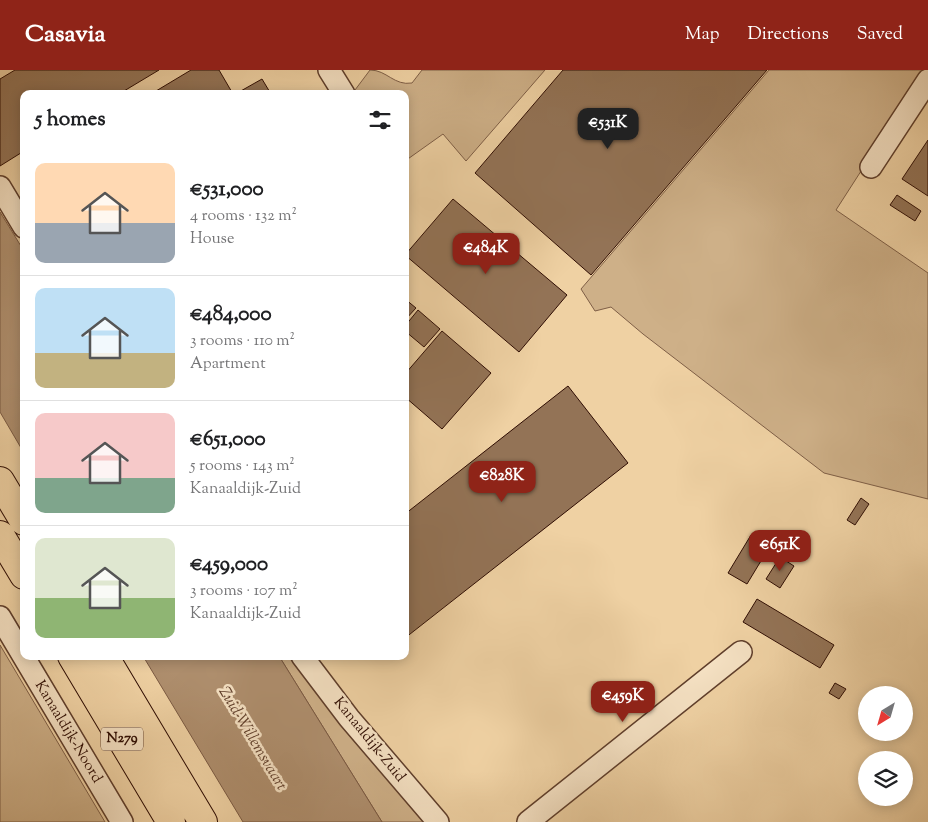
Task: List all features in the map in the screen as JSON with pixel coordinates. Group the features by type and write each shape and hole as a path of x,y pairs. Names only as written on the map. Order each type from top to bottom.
{"highway":[{"path":"0,481 20,514"},
{"path":"0,535 20,568"},
{"name":"N279","path":"74,660 171,822"},
{"name":"N279","path":"106,660 203,822"}],"street":[{"path":"329,70 342,90"},
{"path":"871,167 928,80"},
{"path":"0,187 20,220"},
{"name":"Kanaaldijk-Noord","path":"0,617 20,651"},
{"path":"528,822 741,652"},
{"name":"Kanaaldijk-Noord","path":"26,660 122,822"},
{"name":"Kanaaldijk-Zuid","path":"305,660 350,718 438,822"}],"shaded area":[{"path":"370,70 381,72 400,82 412,83 422,70 545,70 466,161 443,134 409,158 409,90 355,90"},
{"path":"769,70 926,70 836,210 928,273 928,499 824,473 643,334 611,307 595,311 581,289"},
{"path":"0,645 105,822 0,822"},
{"path":"281,660 295,660 428,822 382,822"}],"water":[{"path":"0,212 20,244 20,446 0,412"},
{"name":"Zuid-Willemsvaart","path":"145,660 281,660 382,822 243,822"}],"building":[{"path":"15,70 159,70 126,90 20,90 20,154 0,166 0,79"},
{"path":"191,70 219,70 231,90 158,90"},
{"path":"563,70 767,70 591,275 475,173"},
{"path":"262,79 269,90 243,90"},
{"path":"928,140 928,196 902,179"},
{"path":"897,195 921,211 915,221 890,205"},
{"path":"453,199 567,295 519,352 409,258 409,250"},
{"path":"409,302 416,308 409,316"},
{"path":"418,310 440,329 424,347 409,334 409,321"},
{"path":"442,331 491,373 442,429 409,400 409,369"},
{"path":"568,386 628,463 409,635 409,511"},
{"path":"861,498 869,504 855,525 847,520"},
{"path":"751,535 770,546 747,584 728,573"},
{"path":"780,557 794,566 780,588 766,579"},
{"path":"757,599 834,645 820,668 743,622"},
{"path":"835,683 846,689 839,699 829,693"}]}
